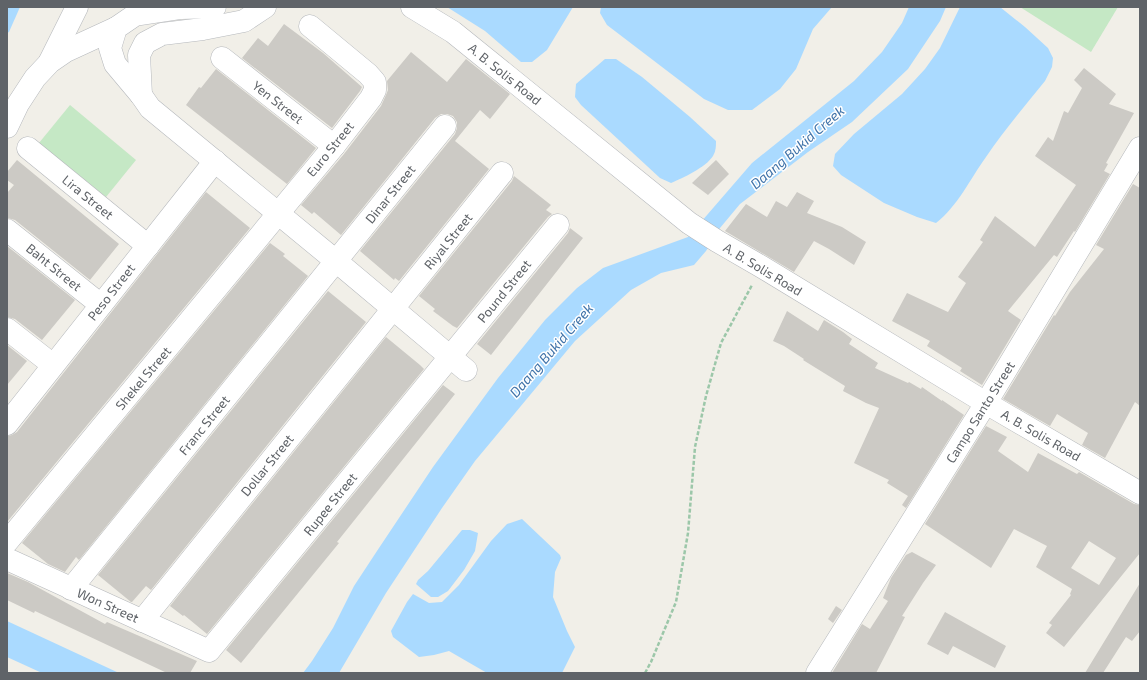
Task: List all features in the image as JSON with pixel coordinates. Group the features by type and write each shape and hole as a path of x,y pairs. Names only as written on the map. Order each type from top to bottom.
{"street":[{"path":"50,62 77,7"},
{"path":"7,127 18,104 34,78 50,62 66,51 116,28 134,15 181,8 214,7"},
{"path":"141,96 139,54 145,43 162,34 203,30 244,21 265,7"},
{"name":"A. B. Solis Road","path":"412,7 453,32 689,223 986,403 1140,493"},
{"name":"Euro Street","path":"279,213 334,146 371,98 375,90 375,82 368,74 310,26"},
{"path":"116,28 110,48 115,64 150,108 279,213 458,363"},
{"name":"Yen Street","path":"222,58 334,146"},
{"name":"Dinar Street","path":"336,261 445,126"},
{"name":"Lira Street","path":"28,148 148,246"},
{"name":"Campo Santo Street","path":"818,673 986,403 1140,148"},
{"name":"Peso Street","path":"8,421 215,161"},
{"name":"Riyal Street","path":"393,308 502,173"},
{"name":"Shekel Street","path":"7,542 279,213"},
{"name":"Pound Street","path":"458,363 558,225"},
{"name":"Baht Street","path":"7,230 100,305"},
{"name":"Franc Street","path":"71,589 336,261"},
{"name":"Dollar Street","path":"142,621 393,308"},
{"path":"7,329 53,365"},
{"name":"Rupee Street","path":"209,651 458,363"},
{"name":"Won Street","path":"7,559 209,651"}],"path":[{"path":"645,673 676,602 688,533 695,447 706,396 721,344 762,267"}],"green space":[{"path":"1020,7 1118,7 1091,52"},
{"path":"70,105 136,160 106,197 39,143"}],"water":[{"path":"7,7 20,7 9,32 7,33"},
{"path":"447,7 573,7 547,50 532,62 521,62 485,31"},
{"path":"601,7 832,7 813,29 796,69 780,89 752,110 728,110 704,99 607,25 600,13"},
{"name":"Daang Bukid Creek","path":"909,7 946,7 940,21 908,69 852,122 808,152 740,204 720,228 706,251 694,265 661,273 631,290 575,341 475,461 386,593 339,673 303,673 333,628 354,586 433,467 498,378 545,320 577,288 603,268 688,237 752,163 854,81 882,52 902,23"},
{"path":"960,7 1000,7 1048,48 1053,58 1052,67 1045,81 1000,137 951,209 936,223 917,217 884,203 841,175 833,166 835,154 854,134 902,94 925,69 940,48"},
{"path":"605,59 616,59 642,77 716,141 715,152 710,160 694,172 671,183 660,178 581,105 575,97 576,84"},
{"path":"522,519 560,555 561,558 555,572 553,597 575,647 562,673 487,673 449,651 419,657 393,637 391,631 413,594 429,603 442,602 459,585 491,541 507,524"},
{"path":"462,530 470,530 478,533 475,551 464,570 448,591 438,597 431,597 416,584"},
{"path":"7,621 119,673 42,673 7,657"}],"building":[{"path":"284,24 323,53 362,87 332,128 242,58 258,38 268,46"},
{"path":"411,52 447,82 466,59 510,94 490,119 480,110 455,141 489,169 399,281 395,278 394,280 360,251 455,134 457,122 453,116 441,114 435,118 341,235 314,212 312,214 301,205 344,154 381,106 388,90 387,81"},
{"path":"1084,68 1116,94 1109,104 1134,113 1106,163 1108,164 1104,171 1110,174 1075,232 1074,231 1057,257 1054,255 1008,311 1021,320 982,385 960,371 962,368 927,346 930,341 892,321 907,293 948,312 966,283 958,277 983,242 980,240 995,216 1035,247 1076,185 1035,156 1048,137 1053,141 1064,111 1068,113 1082,88 1074,80"},
{"path":"216,69 316,148 287,184 186,105 199,87 201,88"},
{"path":"17,160 119,244 90,280 15,220 7,218 7,193 14,185 7,180 7,172"},
{"path":"716,160 729,174 708,195 692,183"},
{"path":"514,176 551,205 546,210 552,214 457,328 433,311 435,309 419,296 512,181"},
{"path":"1133,184 1140,188 1140,406 1135,402 1105,458 1082,445 1088,433 1057,414 1050,426 1003,399 1054,315 1055,316 1070,292 1104,249 1096,245"},
{"path":"206,192 250,228 7,522 7,436 17,432"},
{"path":"797,192 814,201 807,213 842,227 866,242 854,265 814,241 794,272 725,231 746,204 767,217 776,201 787,207"},
{"path":"570,228 583,238 491,355 477,344 568,233"},
{"path":"270,243 285,254 283,256 308,276 79,560 76,557 65,572 48,564 22,543"},
{"path":"7,246 75,300 42,340 15,319 7,317"},
{"path":"328,291 366,322 151,590 146,586 131,602 98,575"},
{"path":"787,311 818,331 824,320 852,339 849,344 878,363 875,368 908,383 909,382 921,389 922,387 964,415 906,508 902,505 908,496 887,483 889,480 854,463 879,408 843,391 845,386 803,360 804,359 784,346 773,341"},
{"path":"386,337 424,369 207,634 184,615 183,616 170,606"},
{"path":"7,345 27,361 7,385"},
{"path":"443,385 455,394 337,542 339,543 241,663 226,650"},
{"path":"986,426 1007,437 998,451 1028,472 1038,453 1077,474 1079,472 1134,504 1140,505 1140,553 1064,647 1046,633 1052,625 1049,623 1071,595 1072,589 1036,567 1047,546 1014,529 991,568 925,524","holes":["1089,541 1116,558 1099,585 1071,568"]},
{"path":"912,552 936,565 902,616 905,617 876,673 832,673 862,624 870,629 888,601 883,598 891,578 906,555"},
{"path":"7,573 28,582 105,624 107,622 197,661 190,673 167,673 35,611 34,613 7,600"},
{"path":"1140,583 1140,631 1132,641 1126,637 1103,673 1085,673"},
{"path":"836,606 842,610 833,623 828,619"},
{"path":"945,612 1006,646 995,668 953,646 948,655 927,644"}]}
